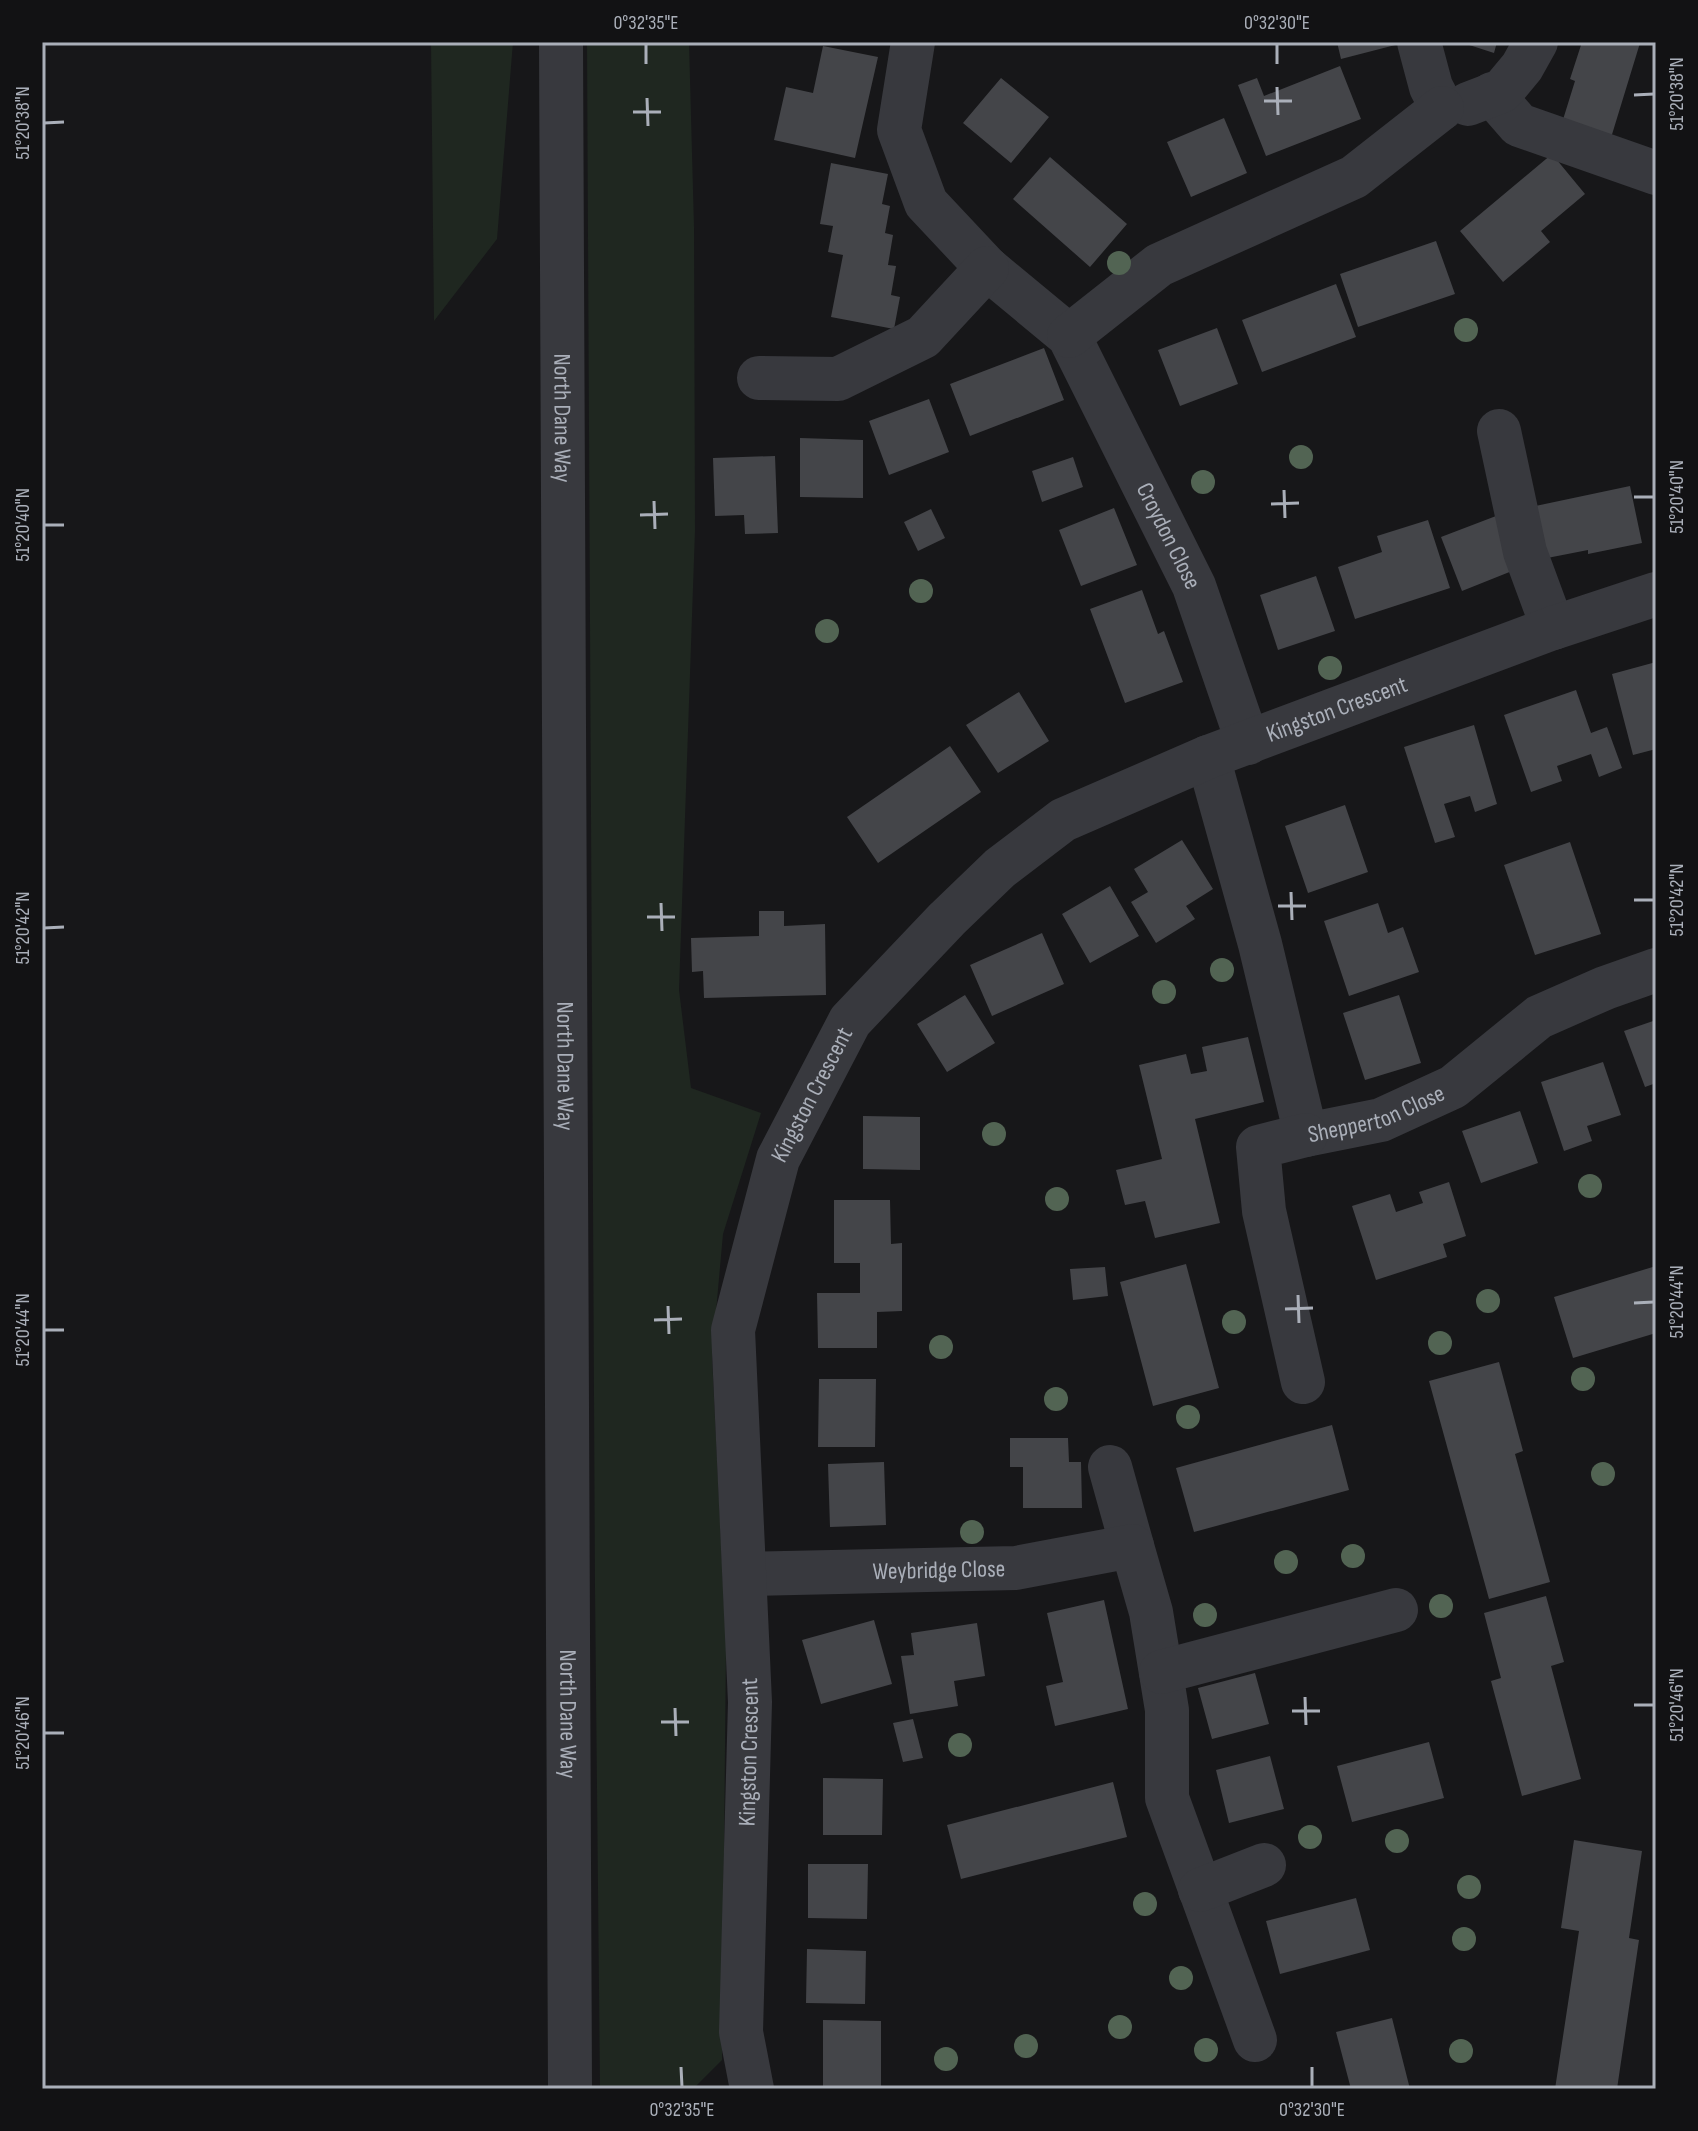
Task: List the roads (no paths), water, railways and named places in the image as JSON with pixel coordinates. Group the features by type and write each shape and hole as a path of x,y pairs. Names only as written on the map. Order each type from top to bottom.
{"street":[{"name":"North Dane Way","path":"561,42 570,2089"},
{"name":"Croydon Close","path":"913,42 899,130 926,203 987,268 1069,336 1194,586 1228,750"},
{"path":"1419,42 1431,87 1442,108"},
{"path":"1069,336 1159,265 1354,177 1442,108 1464,106 1502,91 1522,67 1536,42"},
{"path":"1492,94 1519,125 1656,173"},
{"path":"759,378 838,379 923,337 987,268"},
{"path":"1499,431 1525,552 1553,628"},
{"name":"Kingston Crescent","path":"752,2089 741,2032 750,1702 733,1330 778,1159 850,1021 1000,868 1063,820 1228,750 1553,628 1656,594"},
{"name":"Shepperton Close","path":"1228,750 1260,944 1306,1135 1381,1120 1453,1087 1539,1017 1656,970"},
{"path":"1303,1382 1264,1211 1258,1147 1306,1135"},
{"path":"1110,1467 1151,1612 1167,1710 1167,1798 1255,2040"},
{"name":"Weybridge Close","path":"745,1574 1016,1568 1132,1546"},
{"path":"1161,1672 1396,1610"},
{"path":"1200,1890 1264,1865"}]}
